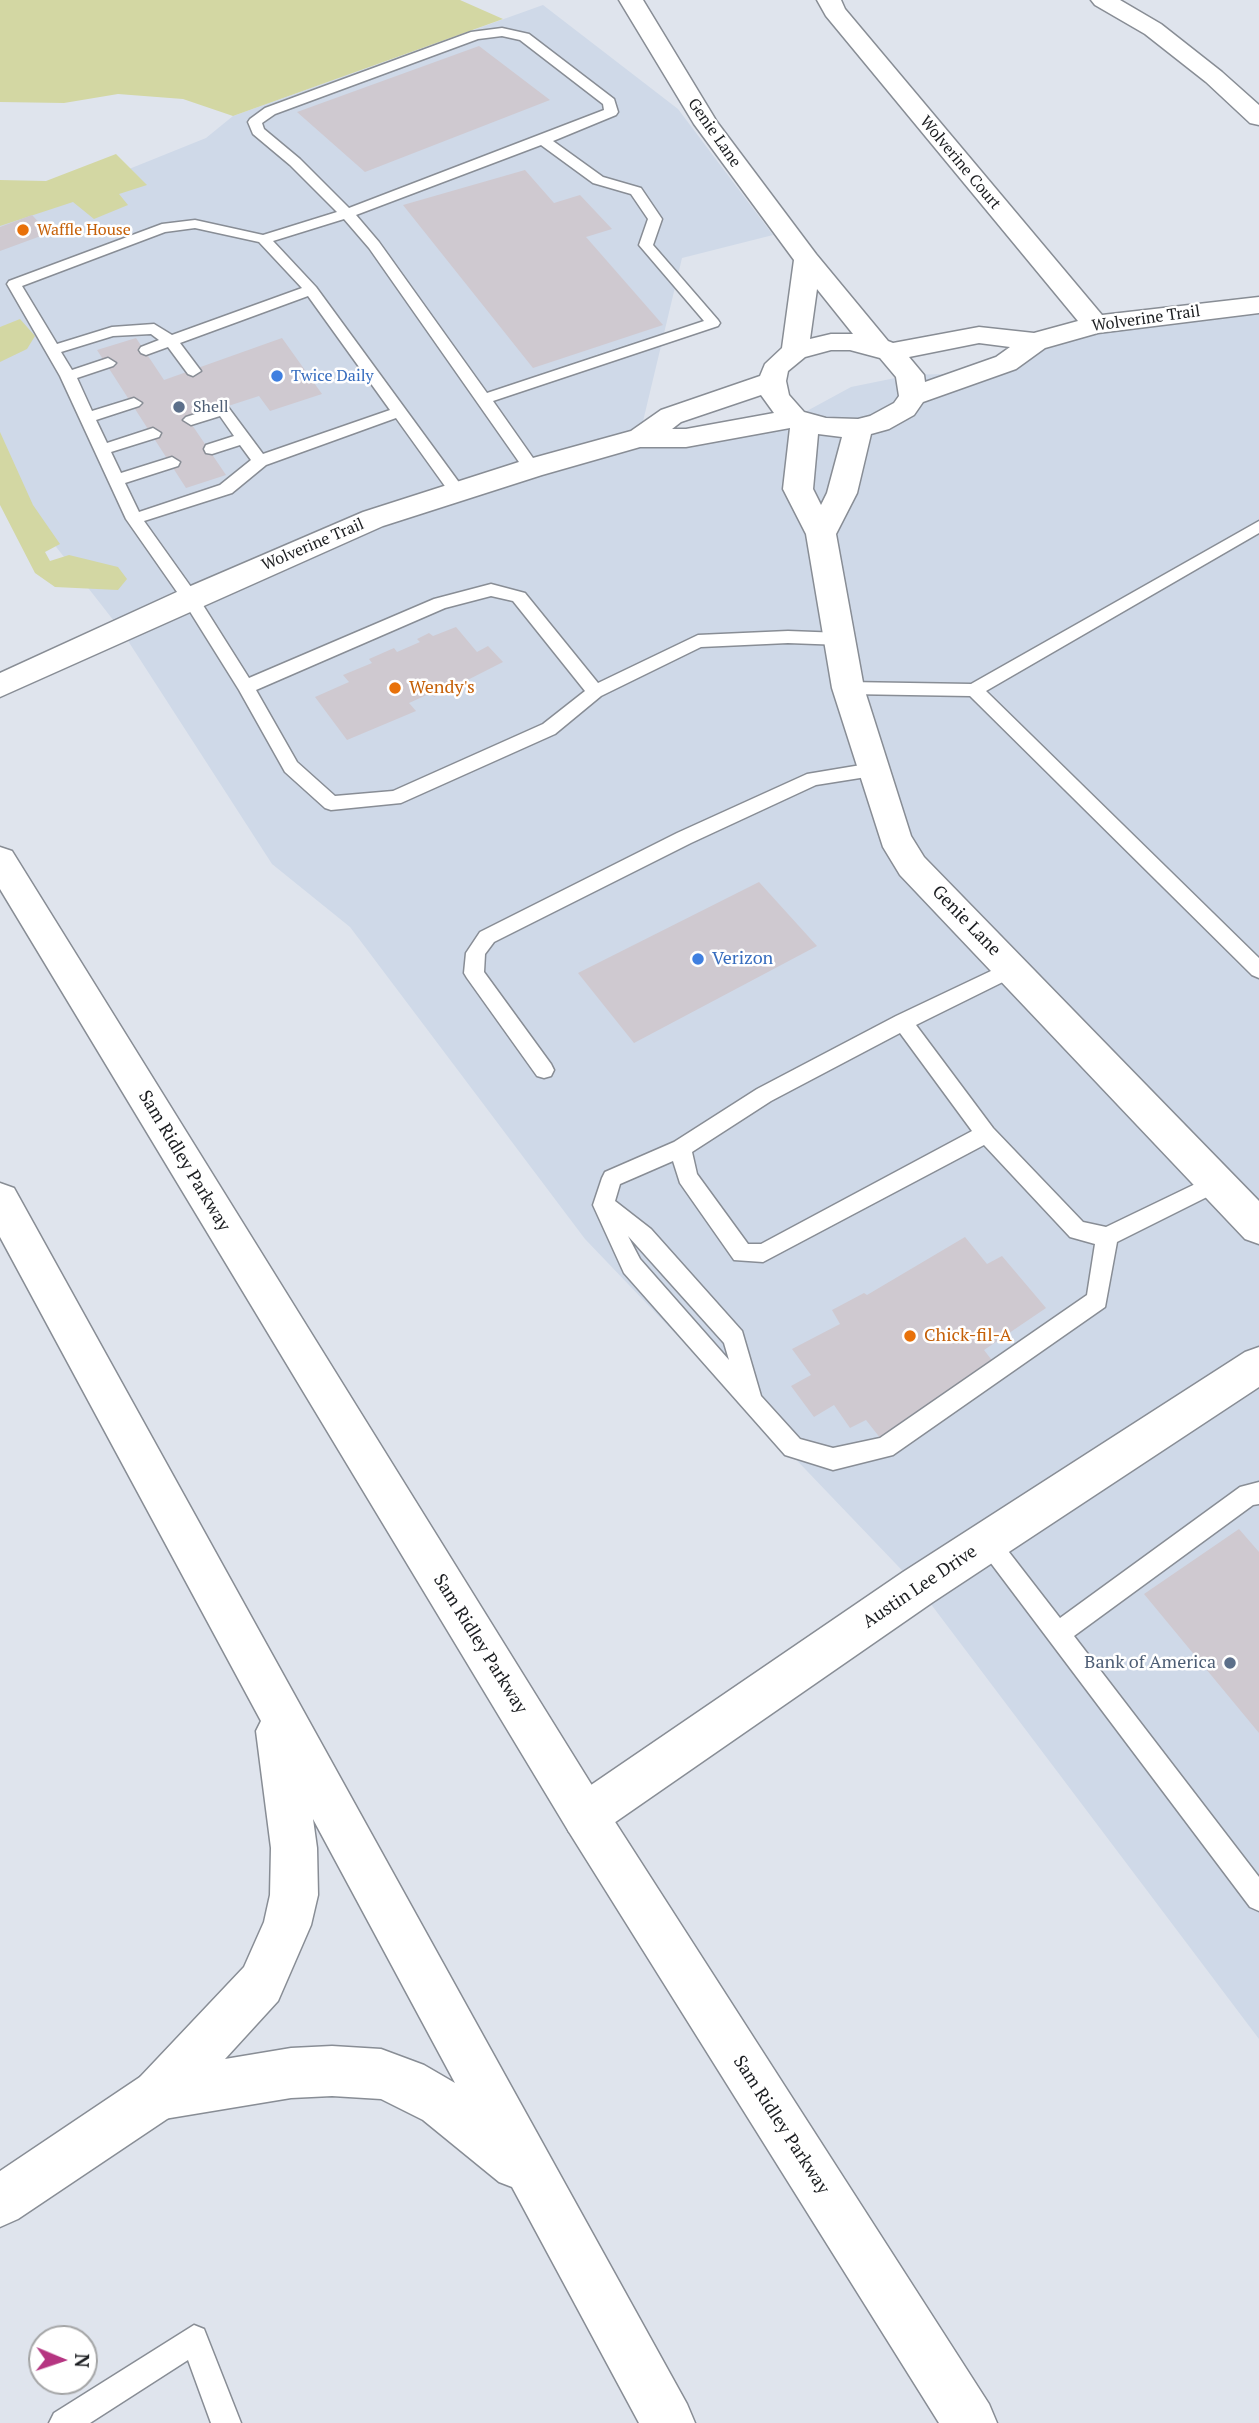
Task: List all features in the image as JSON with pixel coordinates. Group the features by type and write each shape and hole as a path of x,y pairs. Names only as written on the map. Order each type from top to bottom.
{"street":[{"name":"Genie Lane","path":"631,0 706,124 807,260 884,350"},
{"name":"Wolverine Court","path":"828,0 834,11 1095,325"},
{"path":"1103,0 1153,29 1214,77 1259,118"},
{"path":"795,351 807,260"},
{"name":"Wolverine Trail","path":"913,396 1006,363 1035,342 1095,325 1126,319 1259,305"},
{"name":"Wolverine Trail","path":"884,350 978,335 1035,342"},
{"path":"831,342 850,342 884,350 910,374 913,396 904,409 879,423 841,429 799,420 775,397 772,381 775,370 795,351 831,342"},
{"name":"Wolverine Trail","path":"639,438 671,416 772,381"},
{"name":"Genie Lane","path":"799,420 798,489 821,534 842,639 848,688 895,838 912,866 1259,1227"},
{"name":"Wolverine Trail","path":"0,686 190,598 373,519 533,468 639,438 686,438 799,420"},
{"path":"821,534 842,493 858,428"},
{"name":"Sam Ridley Parkway","path":"0,860 585,1815 970,2423"},
{"path":"0,1200 668,2423"},
{"name":"Austin Lee Drive","path":"585,1815 986,1542 1259,1364"},
{"path":"0,2201 158,2095 261,1984 287,1925 294,1895 295,1848 276,1708"},
{"path":"158,2095 291,2073 332,2071 381,2074 406,2083 441,2102 534,2178"}],"lane":[{"path":"533,468 374,245 347,214 295,162 258,131 255,122 270,111 476,35 502,32 524,37 609,102 611,112 347,214 264,239 194,224 162,228 7,287 68,376 134,519 190,598 246,687 291,767 331,803 395,797 549,729 594,692 698,641 842,639"},
{"path":"484,399 713,323 646,245 655,219 636,191 598,180 543,140"},
{"path":"264,239 311,290 458,492"},
{"path":"146,351 311,290"},
{"path":"52,350 112,332 154,329 172,342 193,371"},
{"path":"68,376 108,363"},
{"path":"87,418 134,403"},
{"path":"191,420 223,410 260,461"},
{"path":"134,519 226,489 260,461 399,412"},
{"path":"102,450 153,433"},
{"path":"212,449 242,439"},
{"path":"116,480 172,462"},
{"path":"848,688 974,690 1259,526"},
{"path":"246,687 440,603 491,590 519,597 594,692"},
{"path":"974,690 1259,970"},
{"path":"544,1070 474,974 476,953 486,937 684,838 813,779 873,770"},
{"path":"1012,969 903,1022 764,1095 681,1148 612,1178 603,1205 632,1266 793,1448 834,1459 885,1448 1097,1300 1107,1237"},
{"path":"903,1022 986,1134 1077,1230 1107,1237 1216,1183"},
{"path":"681,1148 687,1177 742,1253 763,1254 986,1134"},
{"path":"1057,1634 1248,1495 1259,1493"},
{"path":"986,1542 1259,1898"},
{"path":"64,2423 194,2339 226,2423"}],"shaded area":[{"path":"543,5 678,109 773,235 682,258 639,438 794,418 851,387 910,375 944,374 1035,342 1259,305 1259,2039 918,1587 585,1239 350,927 272,864 121,630 0,475 0,221 206,138 233,116"}],"green space":[{"path":"0,0 460,0 503,19 233,116 183,99 118,94 64,103 0,102"},
{"path":"116,154 147,185 119,194 128,205 94,219 73,202 0,226 0,180 46,181"},
{"path":"20,319 35,336 27,349 0,362 0,327"},
{"path":"0,432 33,505 60,544 45,552 50,561 69,555 118,567 127,579 118,590 55,587 35,573 0,505"}],"building":[{"path":"479,46 550,100 365,172 297,112"},
{"path":"525,170 554,203 580,195 612,229 586,237 663,325 533,368 403,205"},
{"name":"Waffle House","path":"32,215 49,233 0,251 0,227"},
{"name":"Shell","path":"136,338 164,380 282,338 322,394 270,411 259,396 188,419 226,475 186,488 97,350"},
{"name":"Wendy's","path":"456,627 477,652 488,646 503,662 434,697 431,693 409,703 416,711 347,740 315,697 349,682 343,675 372,663 369,659 394,648 397,652 420,642 417,639 429,633 433,636"},
{"name":"Verizon","path":"759,882 817,946 634,1043 578,973"},
{"name":"Chick-fil-A","path":"965,1237 987,1264 1002,1256 1046,1308 984,1350 997,1367 881,1439 866,1420 850,1428 834,1405 814,1417 791,1386 811,1375 792,1349 840,1324 832,1310 864,1293 867,1295"},
{"name":"Bank of America","path":"1239,1529 1259,1552 1259,1733 1144,1594"}],"place":[{"name":"Waffle House","path":"23,230"},
{"name":"Twice Daily","path":"277,376"},
{"name":"Shell","path":"179,407"},
{"name":"Wendy's","path":"395,688"},
{"name":"Verizon","path":"698,959"},
{"name":"Chick-fil-A","path":"910,1336"},
{"name":"Bank of America","path":"1230,1663"}]}
